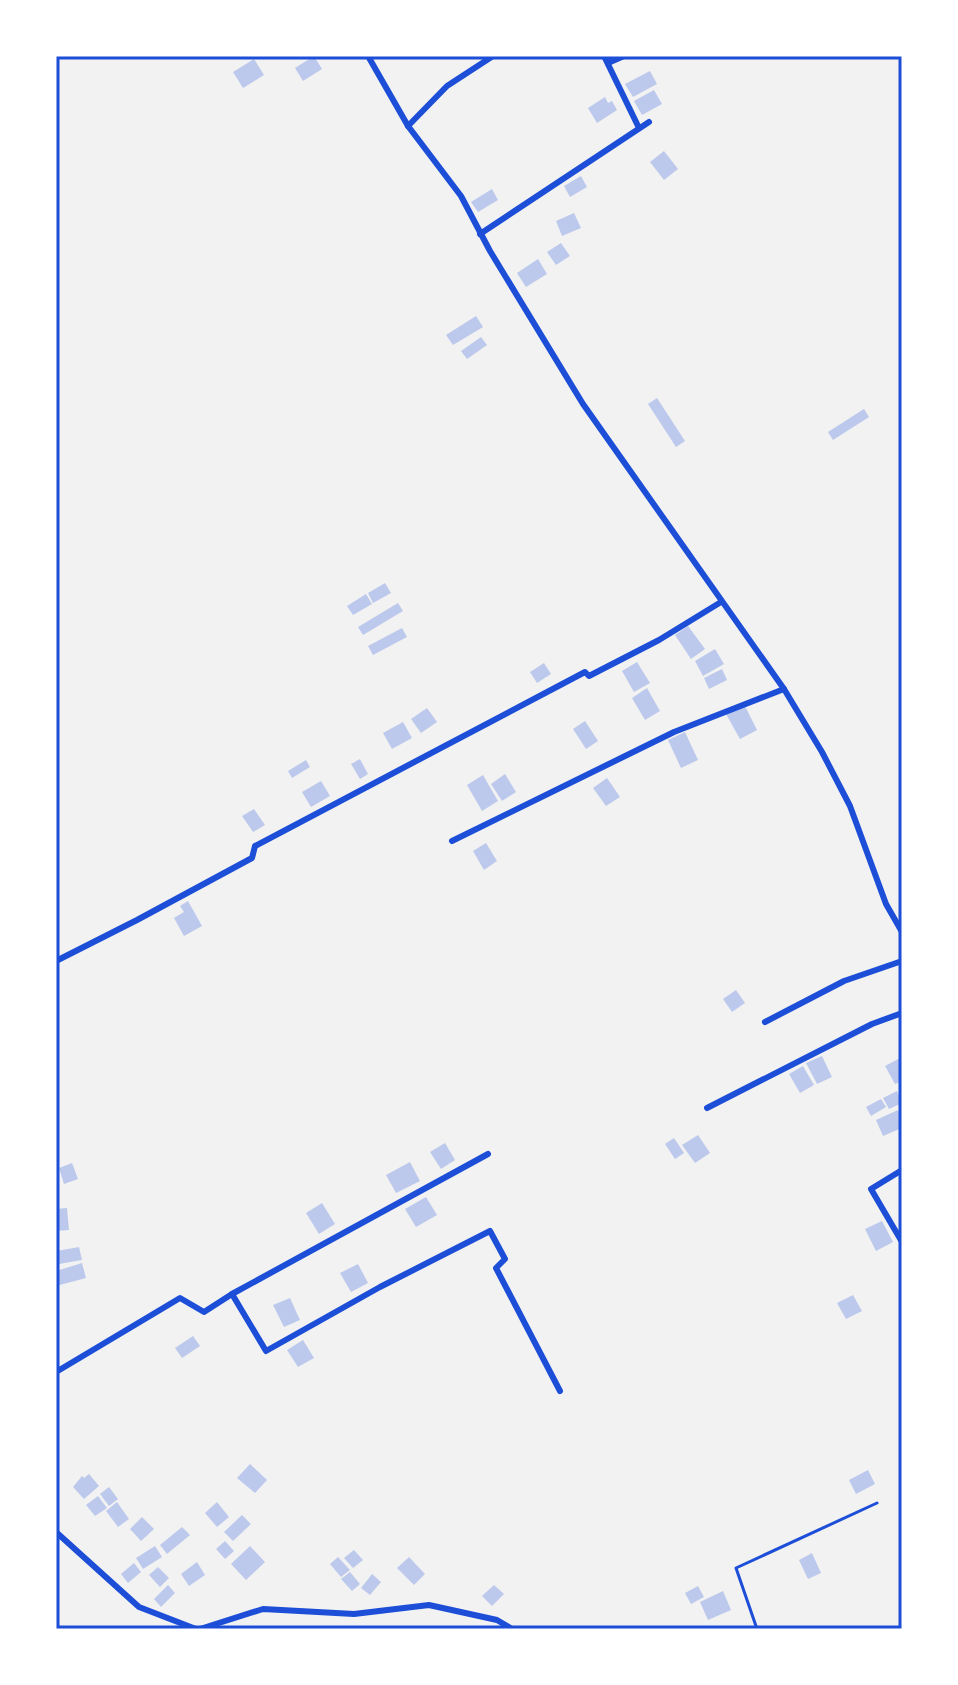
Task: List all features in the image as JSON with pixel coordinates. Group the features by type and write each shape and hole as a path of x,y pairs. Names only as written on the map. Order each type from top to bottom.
{"street":[{"path":"368,56 408,126 461,196 480,234 583,404 784,689 850,806 886,904 902,932"},
{"path":"408,126 447,86 493,56"},
{"path":"604,56 639,128"},
{"path":"608,63 624,56"},
{"path":"480,234 649,122"},
{"path":"56,961 252,858 255,846 585,672 589,676 617,662 721,602"},
{"path":"452,841 674,732 784,689"},
{"path":"765,1022 844,981 902,961"},
{"path":"707,1108 872,1024 902,1013"},
{"path":"56,1372 180,1298 204,1312 488,1154"},
{"path":"902,1170 871,1189 902,1242"},
{"path":"232,1294 266,1351 380,1287 490,1231 505,1259 496,1268 560,1391"},
{"path":"56,1532 139,1607 198,1629 263,1609 354,1614 429,1605 497,1620 512,1629"}],"lane":[{"path":"757,1629 736,1568 877,1503"}],"building":[{"path":"314,56 322,69 303,81 295,68"},
{"path":"254,59 264,75 243,88 233,72"},
{"path":"650,71 657,84 633,97 625,84"},
{"path":"654,90 662,104 642,115 634,101"},
{"path":"605,97 608,103 612,101 617,110 597,123 588,108"},
{"path":"664,151 678,169 664,180 650,162"},
{"path":"581,176 587,187 570,197 564,186"},
{"path":"492,189 498,200 478,212 471,202"},
{"path":"574,213 581,228 562,236 556,221"},
{"path":"561,243 570,256 556,265 547,252"},
{"path":"538,259 547,274 526,287 517,273"},
{"path":"476,316 483,327 453,345 446,335"},
{"path":"481,337 487,345 467,359 461,351"},
{"path":"657,398 685,441 676,447 648,404"},
{"path":"864,409 869,417 833,440 828,432"},
{"path":"385,583 391,593 373,603 368,593"},
{"path":"366,594 372,604 353,615 347,606"},
{"path":"398,603 403,611 363,635 358,627"},
{"path":"688,626 705,649 691,659 675,635"},
{"path":"402,628 407,637 373,655 368,646"},
{"path":"715,649 724,664 703,676 695,661"},
{"path":"637,662 650,683 634,692 622,671"},
{"path":"544,663 551,674 537,683 530,672"},
{"path":"722,669 727,680 709,689 704,678"},
{"path":"647,688 660,711 645,720 632,698"},
{"path":"744,704 757,730 740,739 726,714"},
{"path":"427,708 437,722 421,733 411,719"},
{"path":"585,721 598,741 586,749 573,729"},
{"path":"403,722 412,738 392,749 383,733"},
{"path":"685,732 698,760 681,768 668,740"},
{"path":"360,759 368,774 360,779 351,764"},
{"path":"306,760 310,767 292,778 288,771"},
{"path":"505,774 516,792 502,801 491,784"},
{"path":"483,775 498,801 482,811 467,785"},
{"path":"607,778 620,797 606,806 593,788"},
{"path":"321,781 330,796 311,807 302,792"},
{"path":"254,809 265,825 253,832 242,816"},
{"path":"486,843 497,861 484,870 473,851"},
{"path":"188,901 202,926 184,936 174,918 184,912 180,906"},
{"path":"736,990 745,1003 732,1012 723,999"},
{"path":"822,1056 832,1077 817,1084 806,1063"},
{"path":"902,1057 902,1081 895,1084 885,1066"},
{"path":"803,1066 814,1085 800,1093 789,1074"},
{"path":"897,1091 902,1103 889,1109 883,1098"},
{"path":"881,1099 886,1107 871,1116 866,1107"},
{"path":"898,1110 902,1128 883,1136 876,1120"},
{"path":"698,1135 710,1153 695,1163 682,1145"},
{"path":"674,1138 684,1153 675,1159 665,1144"},
{"path":"445,1143 455,1160 441,1169 430,1152"},
{"path":"410,1162 420,1181 396,1193 386,1175"},
{"path":"72,1163 78,1179 64,1184 59,1168"},
{"path":"426,1197 437,1215 416,1227 405,1209"},
{"path":"322,1203 335,1224 319,1234 306,1213"},
{"path":"67,1208 69,1230 56,1231 56,1209"},
{"path":"882,1221 893,1242 876,1251 865,1229"},
{"path":"79,1247 82,1260 59,1264 57,1251"},
{"path":"82,1263 86,1278 56,1286 56,1271"},
{"path":"358,1264 368,1283 351,1292 340,1273"},
{"path":"853,1295 862,1311 846,1319 837,1303"},
{"path":"290,1298 300,1320 284,1327 273,1305"},
{"path":"193,1336 200,1346 182,1358 175,1348"},
{"path":"303,1340 314,1358 298,1367 287,1350"},
{"path":"250,1464 267,1480 255,1493 237,1478"},
{"path":"868,1470 875,1484 856,1494 849,1480"},
{"path":"89,1474 99,1486 84,1499 73,1487 82,1476 84,1478"},
{"path":"109,1487 118,1499 109,1506 100,1494"},
{"path":"98,1496 107,1508 95,1516 86,1505"},
{"path":"117,1502 129,1519 118,1527 106,1511"},
{"path":"217,1502 229,1517 217,1527 205,1513"},
{"path":"242,1515 251,1524 233,1541 224,1532"},
{"path":"142,1517 154,1529 141,1541 130,1529"},
{"path":"182,1527 190,1535 167,1554 160,1545"},
{"path":"225,1541 234,1551 225,1559 216,1549"},
{"path":"155,1546 162,1557 143,1569 136,1558"},
{"path":"250,1546 265,1562 246,1580 231,1564"},
{"path":"354,1550 363,1560 353,1568 344,1558"},
{"path":"812,1553 821,1573 808,1579 799,1560"},
{"path":"338,1557 350,1570 341,1577 330,1564"},
{"path":"409,1557 425,1574 414,1585 397,1568"},
{"path":"197,1562 205,1575 189,1586 181,1574"},
{"path":"134,1563 141,1572 128,1583 121,1574"},
{"path":"158,1567 169,1578 160,1587 149,1575"},
{"path":"350,1572 360,1584 352,1591 341,1579"},
{"path":"372,1574 381,1582 370,1595 361,1588"},
{"path":"168,1585 175,1593 161,1607 154,1599"},
{"path":"494,1585 504,1594 492,1606 482,1596"},
{"path":"698,1586 704,1597 691,1604 685,1593"},
{"path":"723,1591 731,1610 708,1620 700,1602"}]}
